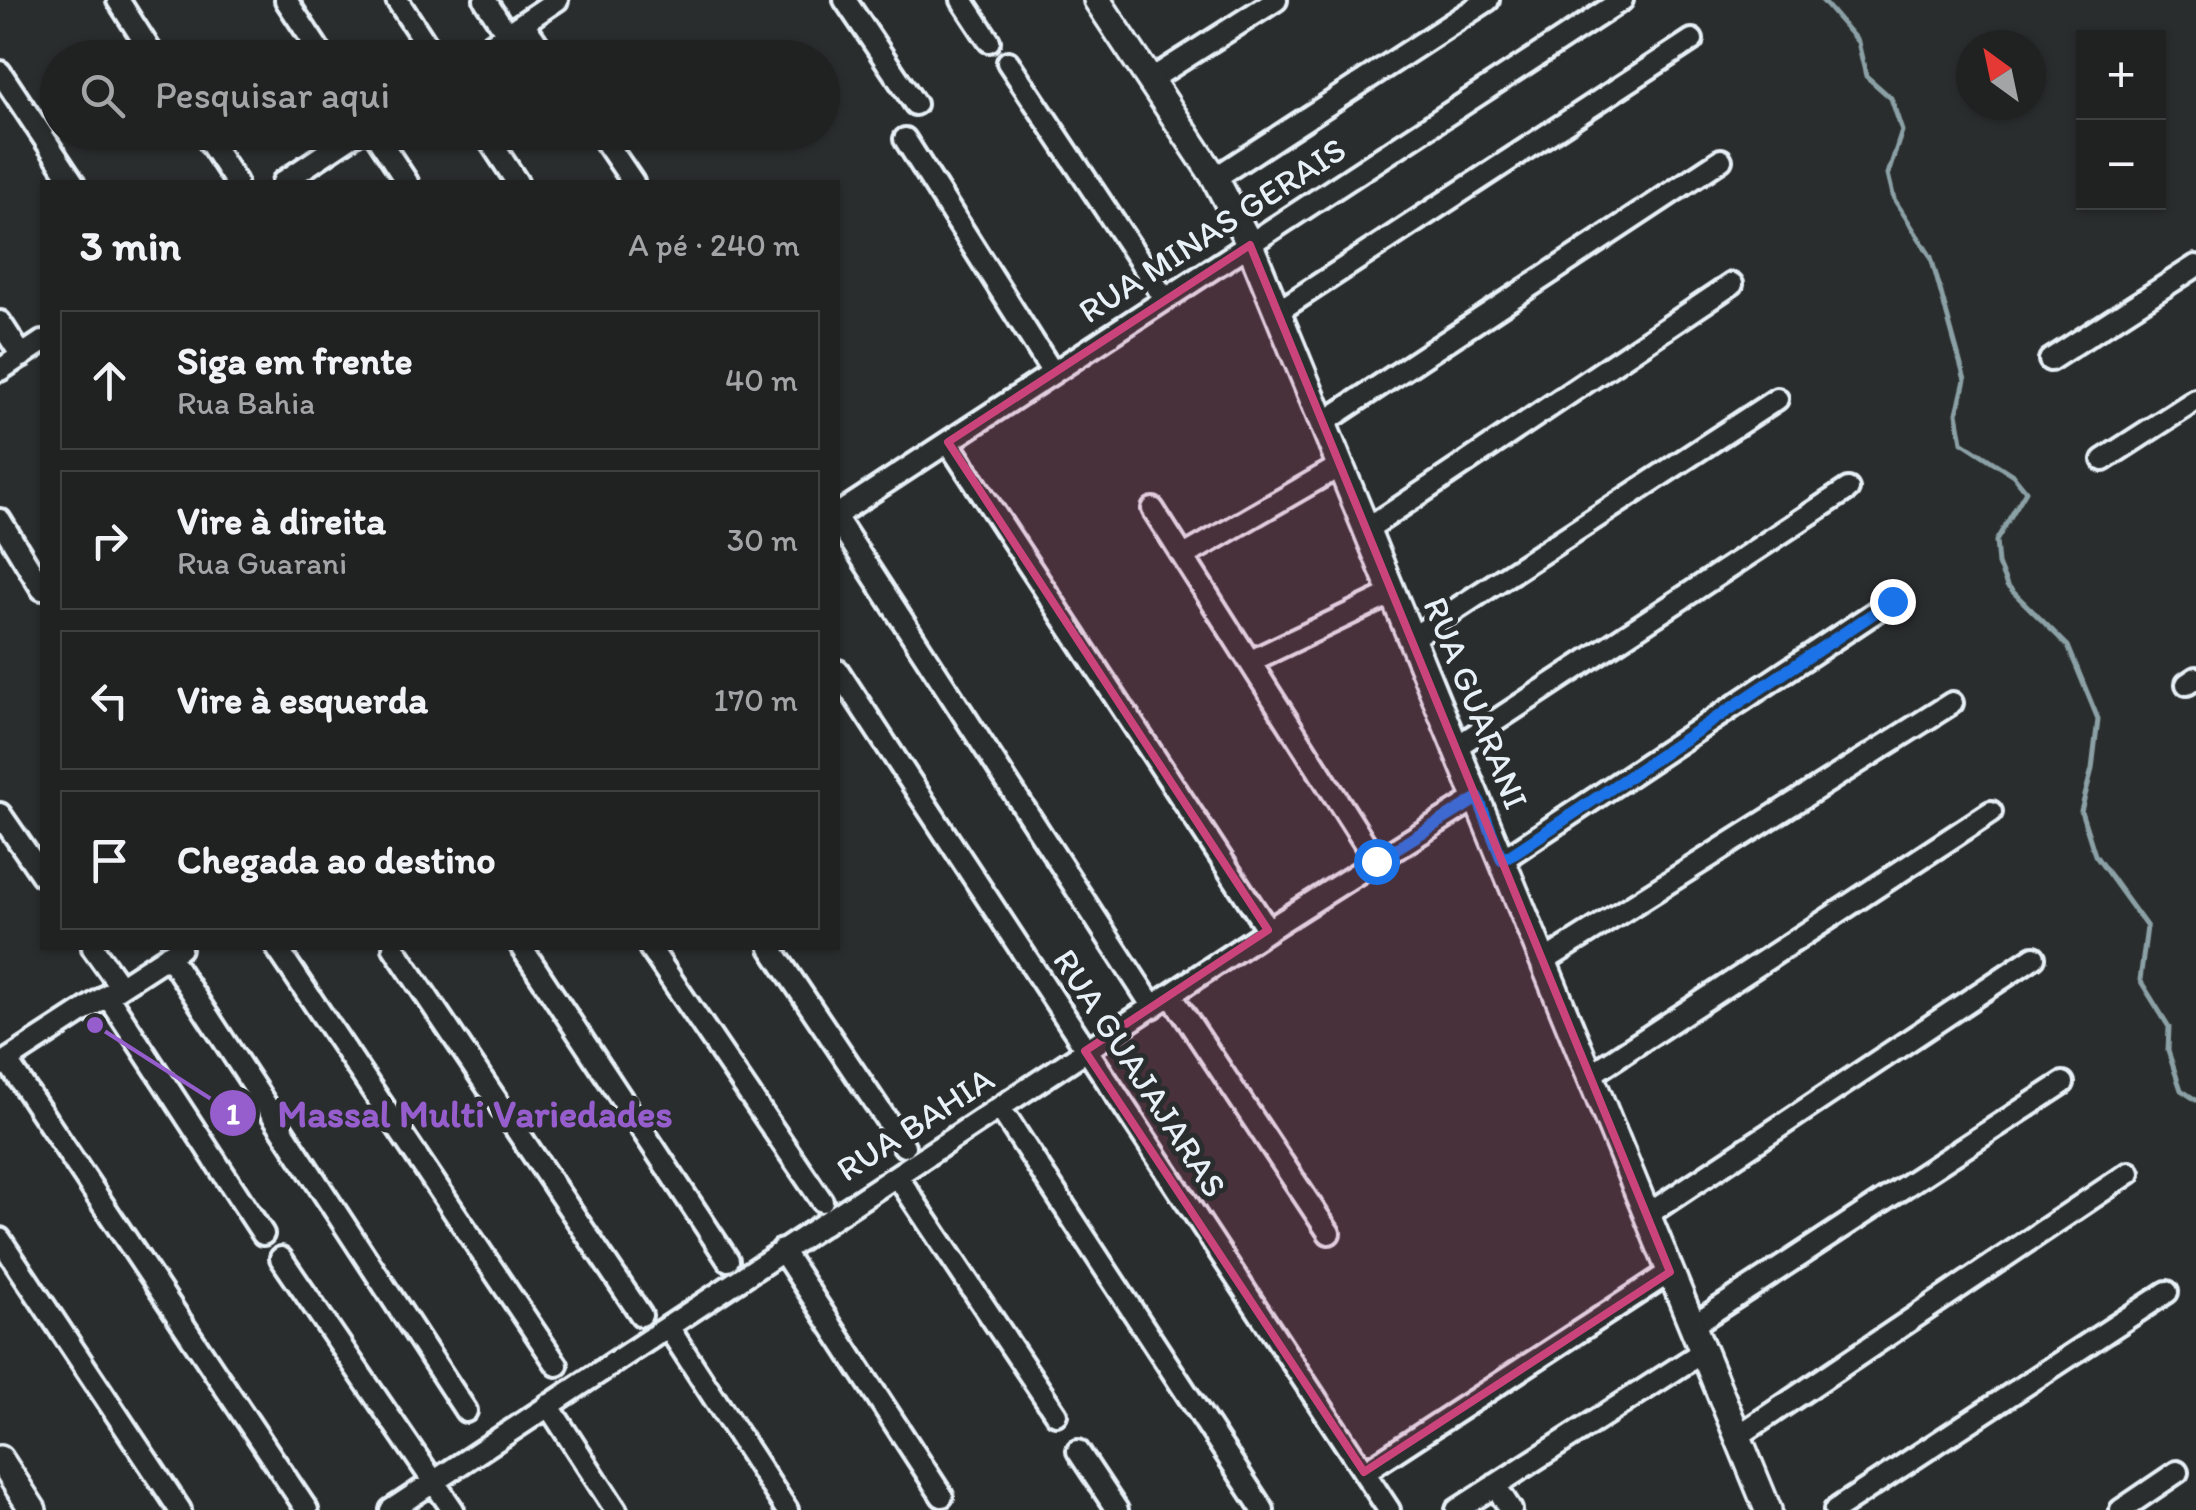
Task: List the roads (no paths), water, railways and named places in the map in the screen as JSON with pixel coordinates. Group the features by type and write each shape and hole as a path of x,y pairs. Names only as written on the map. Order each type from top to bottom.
{"street":[{"path":"118,0 144,40"},
{"path":"286,0 312,40"},
{"path":"398,0 424,40"},
{"path":"486,0 528,40"},
{"path":"497,40 557,0"},
{"path":"845,0 915,104"},
{"path":"962,0 988,41"},
{"name":"RUA GUARANI","path":"1098,0 1215,178 1250,246 1768,1510"},
{"path":"1150,80 1276,0"},
{"path":"1215,178 1488,0"},
{"name":"RUA MINAS GERAIS","path":"840,517 1622,0"},
{"path":"1277,312 1692,40"},
{"path":"1008,62 1165,299"},
{"path":"0,72 40,131"},
{"path":"904,139 1053,373"},
{"path":"52,150 73,180"},
{"path":"215,150 235,180"},
{"path":"285,180 331,150"},
{"path":"386,150 406,180"},
{"path":"496,150 516,180"},
{"path":"612,150 633,180"},
{"path":"1323,422 1720,160"},
{"path":"2050,360 2196,266"},
{"path":"1366,530 1732,284"},
{"path":"0,322 22,356"},
{"path":"0,370 40,343"},
{"path":"1412,638 1777,400"},
{"path":"2103,460 2196,400"},
{"path":"948,442 1268,930"},
{"path":"1186,555 1340,466"},
{"path":"1456,747 1848,489"},
{"path":"1153,508 1253,660 1376,861"},
{"path":"0,520 40,587"},
{"path":"840,521 1153,1007"},
{"path":"1253,660 1392,592"},
{"path":"1502,860 1892,601"},
{"name":"RUA GUAJAJARAS","path":"840,674 1389,1510"},
{"path":"1542,958 1549,958 1952,702"},
{"name":"RUA BAHIA","path":"391,1510 1268,930 1478,798"},
{"path":"1590,1076 1990,812"},
{"path":"0,814 40,872"},
{"path":"93,950 262,1234"},
{"path":"278,950 557,1365"},
{"path":"395,950 642,1316"},
{"path":"523,950 728,1260"},
{"path":"651,950 822,1201"},
{"path":"772,950 904,1146"},
{"path":"307,1510 3,1063 174,952 466,1411"},
{"path":"1646,1215 2034,957"},
{"path":"1172,995 1329,1233"},
{"path":"1693,1324 2064,1082"},
{"path":"1000,1108 1263,1510"},
{"path":"1738,1436 2129,1173"},
{"path":"898,1176 1056,1414"},
{"path":"0,1240 180,1510"},
{"path":"782,1250 942,1496"},
{"path":"281,1258 453,1510"},
{"path":"1364,1472 1670,1272"},
{"path":"1835,1510 2167,1292"},
{"path":"668,1326 786,1510"},
{"path":"1457,1510 1704,1351"},
{"path":"548,1405 616,1510"},
{"path":"1078,1451 1117,1510"},
{"path":"0,1459 33,1510"},
{"path":"2120,1510 2177,1472"},
{"path":"1495,1486 1511,1510"}],"waterway":[{"path":"1822,0 1858,42 1866,76 1891,98 1902,131 1888,174 1894,199 1931,257 1965,380 1957,413 1962,442 2013,475 2026,491 1996,541 1998,564 2007,586 2068,646 2098,719 2092,769 2081,811 2095,855 2147,927 2140,980 2169,1027 2168,1051 2181,1090 2196,1100"}],"place":[{"name":"Massal Multi Variedades","path":"95,1025"}]}
